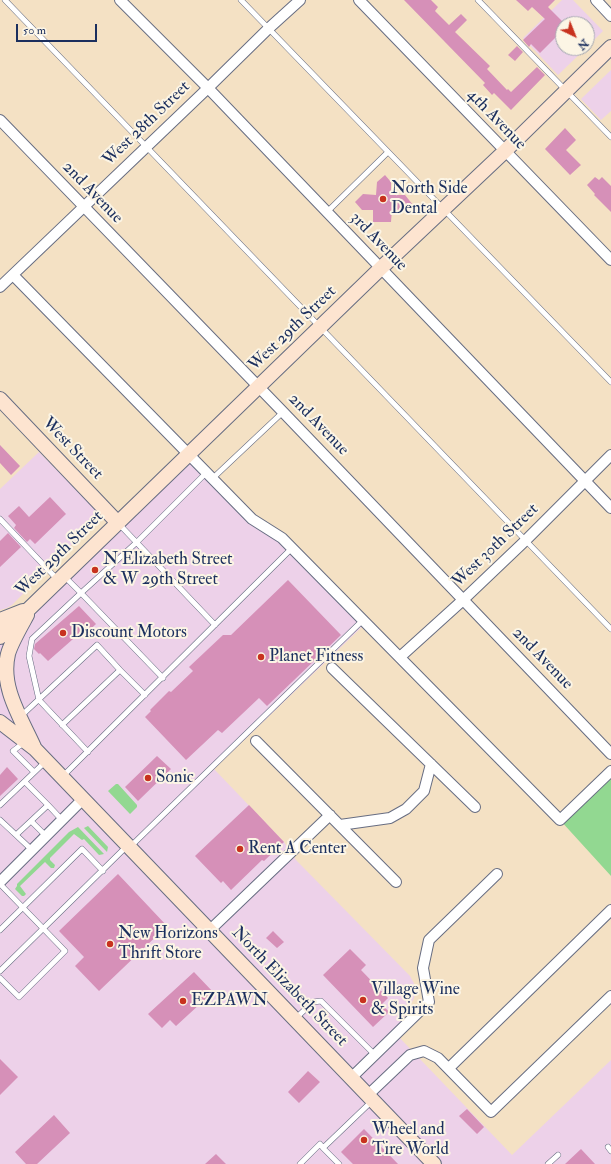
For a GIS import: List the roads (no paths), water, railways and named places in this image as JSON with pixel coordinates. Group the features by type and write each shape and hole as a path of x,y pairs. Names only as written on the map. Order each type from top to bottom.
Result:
{"street":[{"name":"3rd Avenue","path":"120,0 208,88 611,508"},
{"name":"West 28th Street","path":"0,288 268,29 300,0"},
{"name":"4th Avenue","path":"359,0 504,152 611,260"},
{"path":"596,0 611,16"},
{"name":"West 29th Street","path":"0,637 381,268 504,152 611,47"},
{"name":"2nd Avenue","path":"0,120 259,387 611,754"},
{"path":"13,274 252,519 282,538 560,820 611,771"},
{"name":"West Street","path":"0,399 118,523"},
{"name":"West 30th Street","path":"400,657 526,540 611,455"},
{"path":"0,620 30,608"},
{"path":"30,608 8,654 6,676 11,696 35,749"},
{"path":"332,668 475,807"},
{"name":"North Elizabeth Street","path":"0,696 35,749"},
{"name":"North Elizabeth Street","path":"0,722 35,749 46,760 434,1164"},
{"path":"0,736 35,749"},
{"path":"256,740 396,882"},
{"path":"340,825 390,818 406,809 424,791 431,764"},
{"path":"0,883 83,799"},
{"path":"210,930 330,815"},
{"path":"351,1078 429,1002 423,968 429,940 497,874"},
{"path":"449,1068 611,910"},
{"path":"370,1097 410,1055 424,1051 438,1058 449,1068 491,1112 611,996"}],"lane":[{"path":"5,0 611,628"},
{"path":"241,0 611,382"},
{"path":"478,0 611,137"},
{"path":"327,212 388,152"},
{"path":"88,752 39,700 29,656 32,639 210,475 282,412"},
{"path":"0,519 61,578 81,593 163,678"},
{"path":"118,523 215,625"},
{"path":"62,777 292,548"},
{"path":"0,971 363,620"},
{"path":"21,717 97,645 145,695"},
{"path":"62,725 120,670"},
{"path":"22,744 13,751 34,772"},
{"path":"0,805 46,760"},
{"path":"24,782 62,820"},
{"path":"16,835 48,805"},
{"path":"0,820 32,850"},
{"path":"32,821 46,836"},
{"path":"0,930 82,849 103,870"},
{"path":"0,883 65,951 19,997 0,978"},
{"path":"294,1019 313,1002 321,1001 375,1055"},
{"path":"323,1148 370,1097"},
{"path":"300,1164 320,1144 339,1164"},
{"path":"548,1164 558,1155"}],"place":[{"name":"North Side Dental","path":"383,199"},
{"name":"N Elizabeth Street & W 29th Street","path":"95,570"},
{"name":"Discount Motors","path":"63,633"},
{"name":"Planet Fitness","path":"261,657"},
{"name":"Sonic","path":"148,778"},
{"name":"Rent A Center","path":"240,849"},
{"name":"New Horizons Thrift Store","path":"110,944"},
{"name":"Village Wine & Spirits","path":"363,1000"},
{"name":"EZPAWN","path":"183,1001"},
{"name":"Wheel and Tire World","path":"364,1140"}]}
